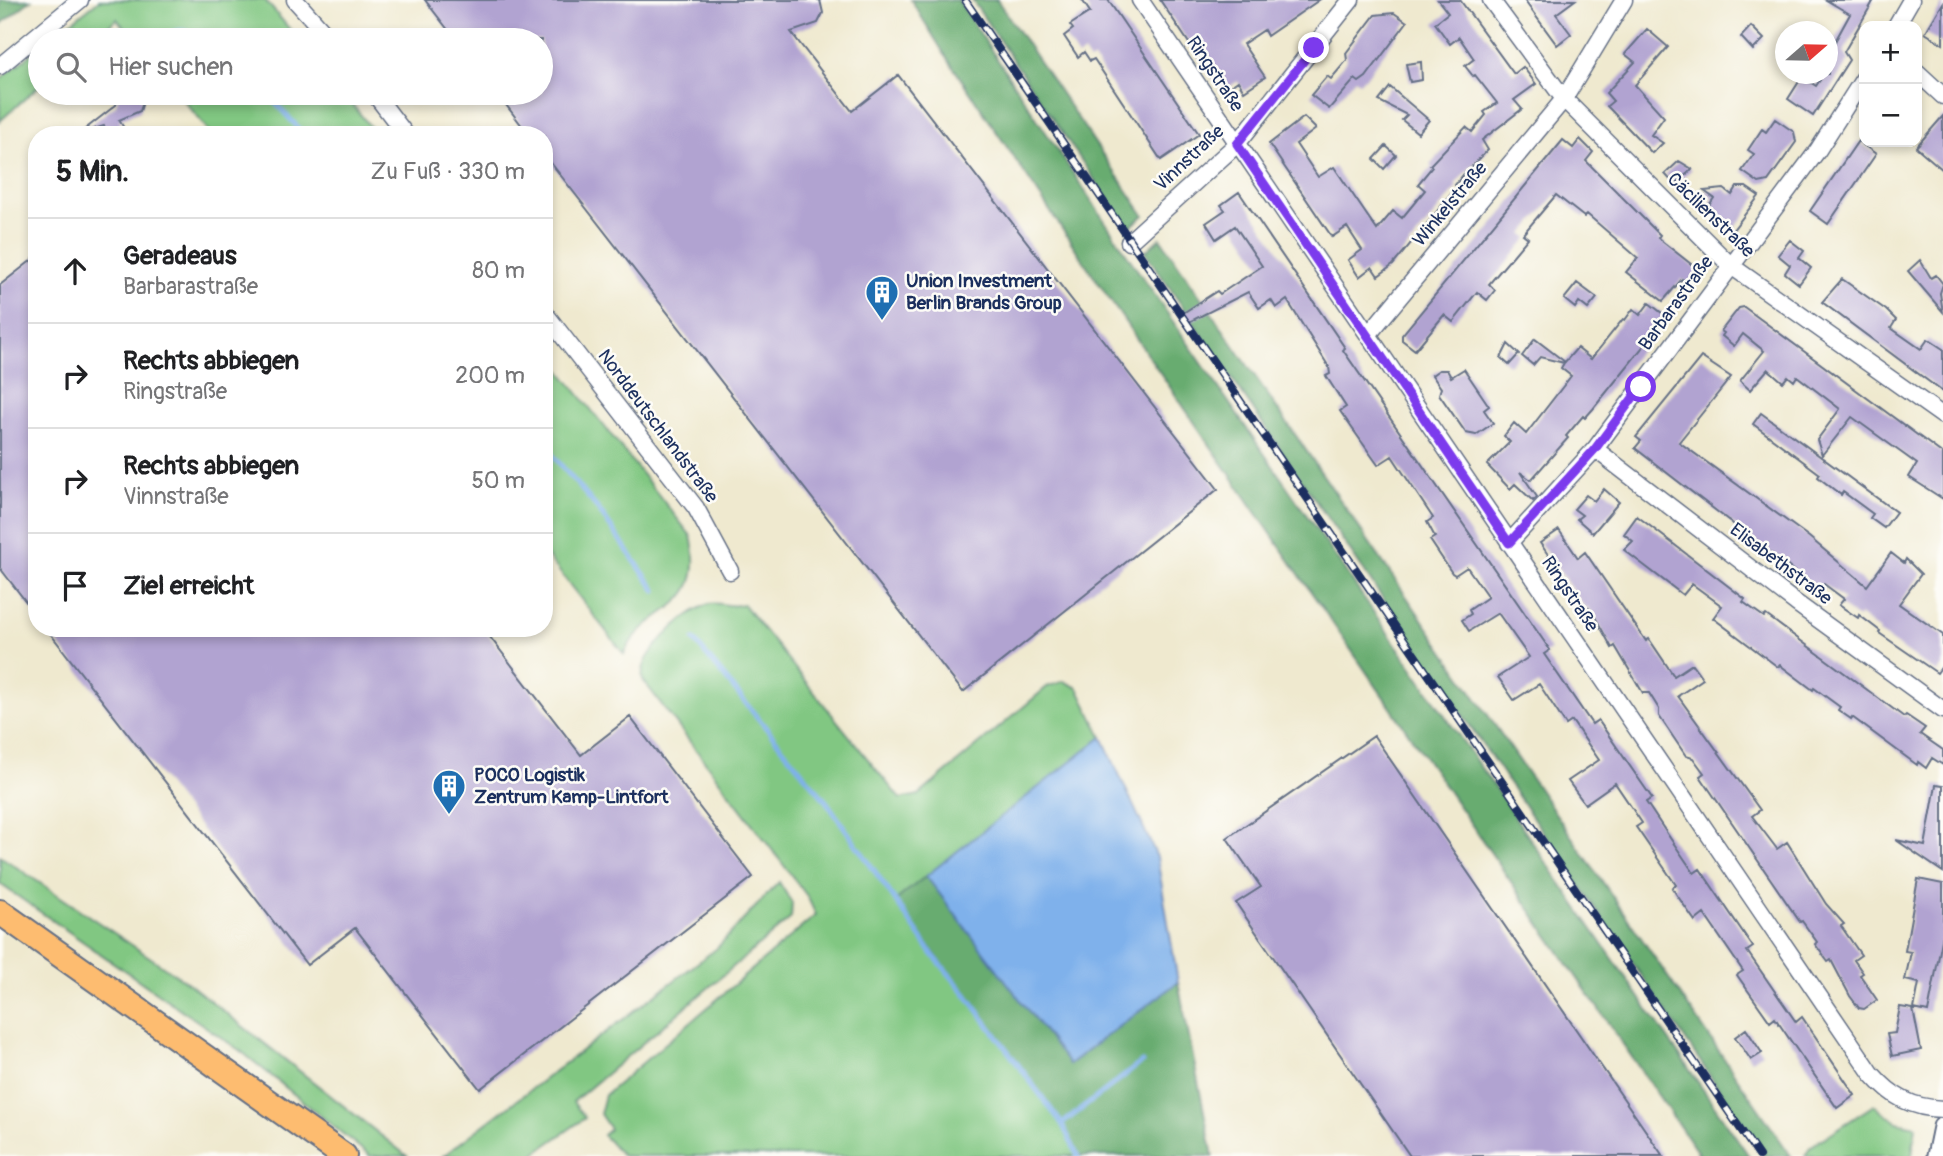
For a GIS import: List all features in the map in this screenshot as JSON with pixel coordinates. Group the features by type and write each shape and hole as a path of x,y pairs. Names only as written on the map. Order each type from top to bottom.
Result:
{"highway":[{"path":"0,912 344,1156"}],"street":[{"path":"46,28 80,0"},
{"path":"295,0 320,28"},
{"name":"Ringstraße","path":"1140,0 1871,1073 1888,1092 1904,1102 1943,1110"},
{"name":"Vinnstraße","path":"1129,242 1237,144 1351,0"},
{"name":"Cäcilienstraße","path":"1491,0 1564,99 1730,265 1943,416"},
{"name":"Winkelstraße","path":"1368,335 1564,99 1624,0"},
{"path":"1899,21 1911,0"},
{"path":"0,66 28,43"},
{"path":"1922,77 1943,96"},
{"name":"Barbarastraße","path":"1509,543 1595,449 1818,150 1860,84"},
{"path":"383,105 399,126"},
{"name":"Norddeutschlandstraße","path":"553,324 696,508 730,571"},
{"name":"Elisabethstraße","path":"1595,449 1796,603 1943,710"},
{"path":"1937,1156 1943,1128"}],"green space":[{"path":"0,0 31,0 0,25"},
{"path":"99,0 265,0 289,28 124,28 117,19 106,28 64,28"},
{"path":"911,0 958,0 1134,265 1749,1156 1700,1156 1112,303"},
{"path":"972,0 997,0 1144,215 1128,229"},
{"path":"28,57 28,96 0,121 0,79"},
{"path":"188,105 353,105 370,126 205,126"},
{"path":"1160,238 1791,1156 1765,1156 1145,252"},
{"path":"553,361 691,536 694,562 692,580 684,594 635,637 624,654 553,563"},
{"path":"743,604 900,799 919,795 1047,687 1064,681 1078,688 1102,737 896,901 1062,1124 1078,1156 623,1156 603,1135 610,1129 600,1114 605,1095 816,915 807,896 643,680 643,670 654,648 686,617 706,605"},
{"path":"0,856 188,983 407,1156 370,1156 242,1052 0,884"},
{"path":"926,876 1069,1064 1178,982 1213,1156 1078,1156 1062,1124 895,901"},
{"path":"779,882 792,903 791,918 573,1102 585,1118 531,1156 443,1156 717,948"},
{"path":"1874,1105 1897,1122 1916,1126 1912,1156 1805,1156 1810,1147"}],"water":[{"path":"1102,737 1157,857 1178,982 1069,1064 926,876"}],"building":[{"name":"Union Investment Berlin Brands Group","path":"425,0 820,0 823,13 818,23 791,32 852,111 898,75 1218,489 963,692 553,166 553,126 522,126 506,105 553,105 553,28 447,28"},
{"path":"1082,0 1108,0 1199,134 1161,160 1094,59 1090,61 1084,52 1078,57 1064,36 1073,29 1070,25 1090,12"},
{"path":"1160,0 1319,0 1267,36 1264,30 1243,44 1265,77 1244,91 1238,81 1222,92"},
{"path":"1438,0 1460,0 1514,74 1523,67 1536,84 1514,100 1522,109 1482,140 1488,150 1463,175 1455,185 1457,187 1393,265 1378,276 1372,267 1359,277 1348,260 1362,250 1347,227 1332,237 1269,144 1304,117 1316,129 1296,144 1318,177 1334,167 1377,230 1393,211 1402,218 1425,190 1418,184 1432,167 1430,165 1466,127 1472,132 1486,115 1484,112 1497,103 1465,66 1474,59 1459,37 1450,44 1435,23 1448,13"},
{"path":"1524,0 1575,0 1556,14 1571,34 1557,45"},
{"path":"1826,0 1874,0 1862,21 1859,21 1859,26 1844,52 1849,60 1838,77 1838,36 1850,14"},
{"path":"1943,3 1943,44 1925,33"},
{"path":"1394,13 1407,22 1366,77 1359,82 1355,79 1329,109 1311,95 1327,76 1331,79 1347,60 1346,53 1375,15"},
{"path":"1751,26 1764,39 1753,50 1741,37"},
{"path":"1647,29 1668,47 1635,85 1664,117 1651,135 1663,143 1652,153 1607,106 1613,101 1606,93 1635,62 1625,54"},
{"path":"1421,62 1422,80 1410,82 1406,64"},
{"path":"1798,84 1834,84 1813,116 1788,99"},
{"path":"1390,87 1429,120 1418,133 1402,120 1407,115 1379,101"},
{"path":"116,105 142,105 140,111 119,120 123,126 89,126"},
{"path":"1943,116 1943,170 1916,147 1922,147 1922,140"},
{"path":"1775,119 1794,132 1796,142 1768,181 1759,183 1742,171 1754,154 1748,150 1762,129 1766,132"},
{"path":"1580,139 1593,152 1586,161 1660,235 1658,238 1701,272 1689,286 1682,279 1663,301 1626,272 1638,258 1587,214 1584,217 1556,195 1523,234 1528,238 1489,284 1495,290 1487,300 1477,292 1453,322 1444,315 1415,350 1402,340 1402,335 1563,140 1573,148"},
{"path":"1858,141 1859,147 1866,147 1876,154 1828,224 1810,211"},
{"path":"1386,146 1396,155 1384,169 1374,159"},
{"path":"1679,161 1692,169 1675,185 1665,174"},
{"path":"1737,187 1746,187 1759,196 1732,231 1705,211 1714,198 1704,191 1724,189 1732,195"},
{"path":"1239,192 1345,348 1343,350 1550,650 1544,654 1592,724 1598,720 1652,798 1646,802 1694,873 1700,869 1753,947 1747,951 1796,1022 1802,1017 1855,1095 1837,1108 1775,1018 1770,1022 1737,975 1743,971 1704,914 1695,921 1672,888 1676,885 1636,827 1642,823 1615,783 1585,804 1568,781 1599,760 1572,721 1566,725 1539,684 1514,700 1498,677 1529,657 1498,613 1469,631 1462,620 1471,614 1469,610 1488,597 1467,567 1455,575 1452,573 1430,540 1435,537 1427,522 1433,518 1392,456 1378,465 1340,411 1346,407 1326,376 1330,374 1329,367 1287,300 1276,308 1271,300 1259,308 1248,292 1189,322 1183,313 1217,291 1220,294 1262,266 1235,226 1216,239 1206,223 1225,210 1221,205"},
{"path":"1790,240 1804,251 1799,258 1811,268 1799,284 1785,273 1790,265 1778,255"},
{"path":"1920,260 1931,278 1936,275 1943,284 1940,293 1943,312 1908,271"},
{"path":"28,263 28,604 0,568 0,285"},
{"path":"1842,279 1886,310 1896,320 1891,328 1921,349 1928,339 1943,349 1943,392 1822,302"},
{"path":"1577,283 1597,298 1588,309 1579,302 1575,308 1564,299"},
{"path":"1649,303 1667,317 1593,409 1585,418 1583,416 1566,436 1568,438 1531,480 1520,472 1537,497 1533,501 1515,484 1510,489 1487,465 1510,442 1504,436 1514,423 1526,434 1571,376 1561,368 1564,363 1540,357 1533,365 1522,356 1535,339 1565,362 1577,348 1591,359 1633,309 1640,315"},
{"path":"1744,307 1943,454 1943,499 1909,477 1917,464 1852,417 1822,455 1817,440 1840,409 1797,376 1794,381 1788,376 1783,382 1768,369 1750,390 1740,381 1764,351 1743,334 1734,346 1722,336 1724,333 1721,331 1739,308"},
{"path":"1508,344 1519,354 1509,365 1501,358"},
{"path":"1701,357 1731,377 1679,442 1809,537 1867,586 1891,553 1904,563 1906,559 1921,574 1899,604 1943,635 1943,665 1937,673 1879,633 1880,631 1859,615 1858,618 1839,605 1844,599 1824,584 1819,590 1635,448 1641,441 1636,437"},
{"path":"1464,369 1489,406 1484,410 1493,423 1476,435 1466,433 1439,394 1441,388 1432,375 1439,370 1447,370 1451,377"},
{"path":"1761,413 1896,512 1884,528 1870,518 1873,514 1843,492 1841,495 1818,477 1820,474 1753,424"},
{"path":"1604,489 1619,502 1593,533 1577,519 1582,515 1574,509 1586,495 1594,501"},
{"path":"1637,516 1745,599 1743,602 1764,617 1766,615 1904,717 1906,715 1925,728 1920,734 1943,750 1943,765 1932,758 1926,768 1918,762 1917,765 1852,717 1851,719 1838,710 1840,707 1814,688 1813,690 1780,665 1778,667 1713,618 1722,606 1692,584 1683,595 1624,550 1633,541 1624,534"},
{"path":"1559,530 1578,558 1585,552 1646,641 1649,639 1674,676 1692,664 1703,679 1678,696 1760,810 1752,816 1777,849 1787,842 1826,904 1844,924 1841,926 1861,955 1854,960 1863,973 1860,975 1877,1000 1864,1009 1859,1008 1850,996 1831,960 1828,962 1815,944 1817,942 1802,921 1800,922 1700,776 1704,773 1693,758 1686,756 1659,716 1659,709 1649,693 1643,693 1615,646 1612,648 1595,617 1588,607 1585,608 1540,543"},
{"name":"POCO Logistik Zentrum Kamp-Lintfort","path":"53,637 490,637 581,755 630,717 753,877 480,1089 355,928 307,965"},
{"path":"1374,736 1663,1156 1410,1156 1236,903 1261,887 1227,838"},
{"path":"1936,785 1943,786 1943,872 1896,840 1925,846"},
{"path":"1918,879 1943,884 1943,935 1928,1012 1914,1009 1919,983 1905,980 1911,952 1905,951"},
{"path":"1900,1007 1913,1009 1921,1050 1892,1056 1887,1034 1895,1033"},
{"path":"1746,1029 1762,1053 1751,1060 1735,1037"}],"waterway":[{"path":"277,105 297,126"},
{"path":"553,456 598,509 656,591"},
{"path":"694,640 826,801 933,955 965,993 1062,1124 1078,1156"},
{"path":"1062,1124 1142,1062"}],"railway":[{"path":"965,0 1759,1156"}],"place":[{"name":"Union Investment Berlin Brands Group","path":"882,322"},
{"name":"POCO Logistik Zentrum Kamp-Lintfort","path":"449,816"}],"route":[{"path":"1314,48 1237,144 1509,543 1595,449 1641,387"}]}
